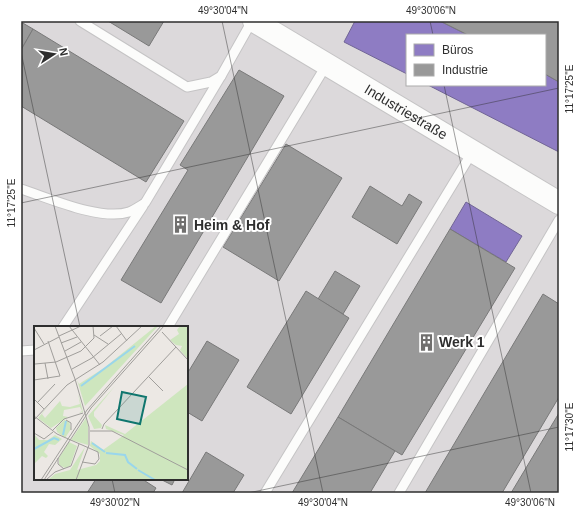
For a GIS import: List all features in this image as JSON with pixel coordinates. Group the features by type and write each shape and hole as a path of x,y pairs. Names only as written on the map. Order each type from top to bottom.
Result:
{"street":[{"name":"Industriestraße","path":"253,21 474,151 559,203"}],"lane":[{"path":"80,21 187,87 211,82 220,76"},
{"path":"64,326 145,203 253,21"},
{"path":"169,326 326,64"},
{"path":"265,493 474,151"},
{"path":"21,189 94,213 113,214 129,212 145,203"},
{"path":"399,493 559,220"},
{"path":"21,351 34,350"}],"shaded area":[{"path":"21,21 559,21 559,493 22,493"}],"building: Büros":[{"path":"355,21 440,21 466,34 406,34 406,73 344,42"},
{"path":"546,75 559,82 559,152 430,86 546,86"},
{"path":"466,202 522,236 506,262 450,229"}],"building: Industrie":[{"path":"108,21 164,21 149,46"},
{"path":"440,21 559,21 559,82 546,75 546,34 466,34"},
{"path":"21,22 33,29 21,50"},
{"path":"33,29 184,121 146,182 21,106 21,50"},
{"name":"Heim & Hof","path":"239,70 284,96 161,303 121,280 188,170 180,165"},
{"path":"286,144 342,178 279,281 223,247"},
{"path":"370,186 402,206 409,194 422,202 397,244 352,217"},
{"name":"Werk 1","path":"450,229 515,268 402,455 338,417"},
{"path":"335,271 360,286 343,314 318,299"},
{"path":"306,291 349,318 291,414 247,387"},
{"path":"543,294 559,304 559,397 502,493 425,493"},
{"path":"207,341 239,360 202,421 188,413 188,372"},
{"path":"559,413 559,493 511,493"},
{"path":"338,417 395,451 370,493 292,493"},
{"path":"206,452 244,475 233,493 182,493"},
{"path":"95,480 144,480 156,488 153,493 87,493"},
{"path":"162,480 174,480 172,485"}],"place":[{"name":"Heim & Hof","path":"181,225"},
{"name":"Werk 1","path":"426,342"}]}
